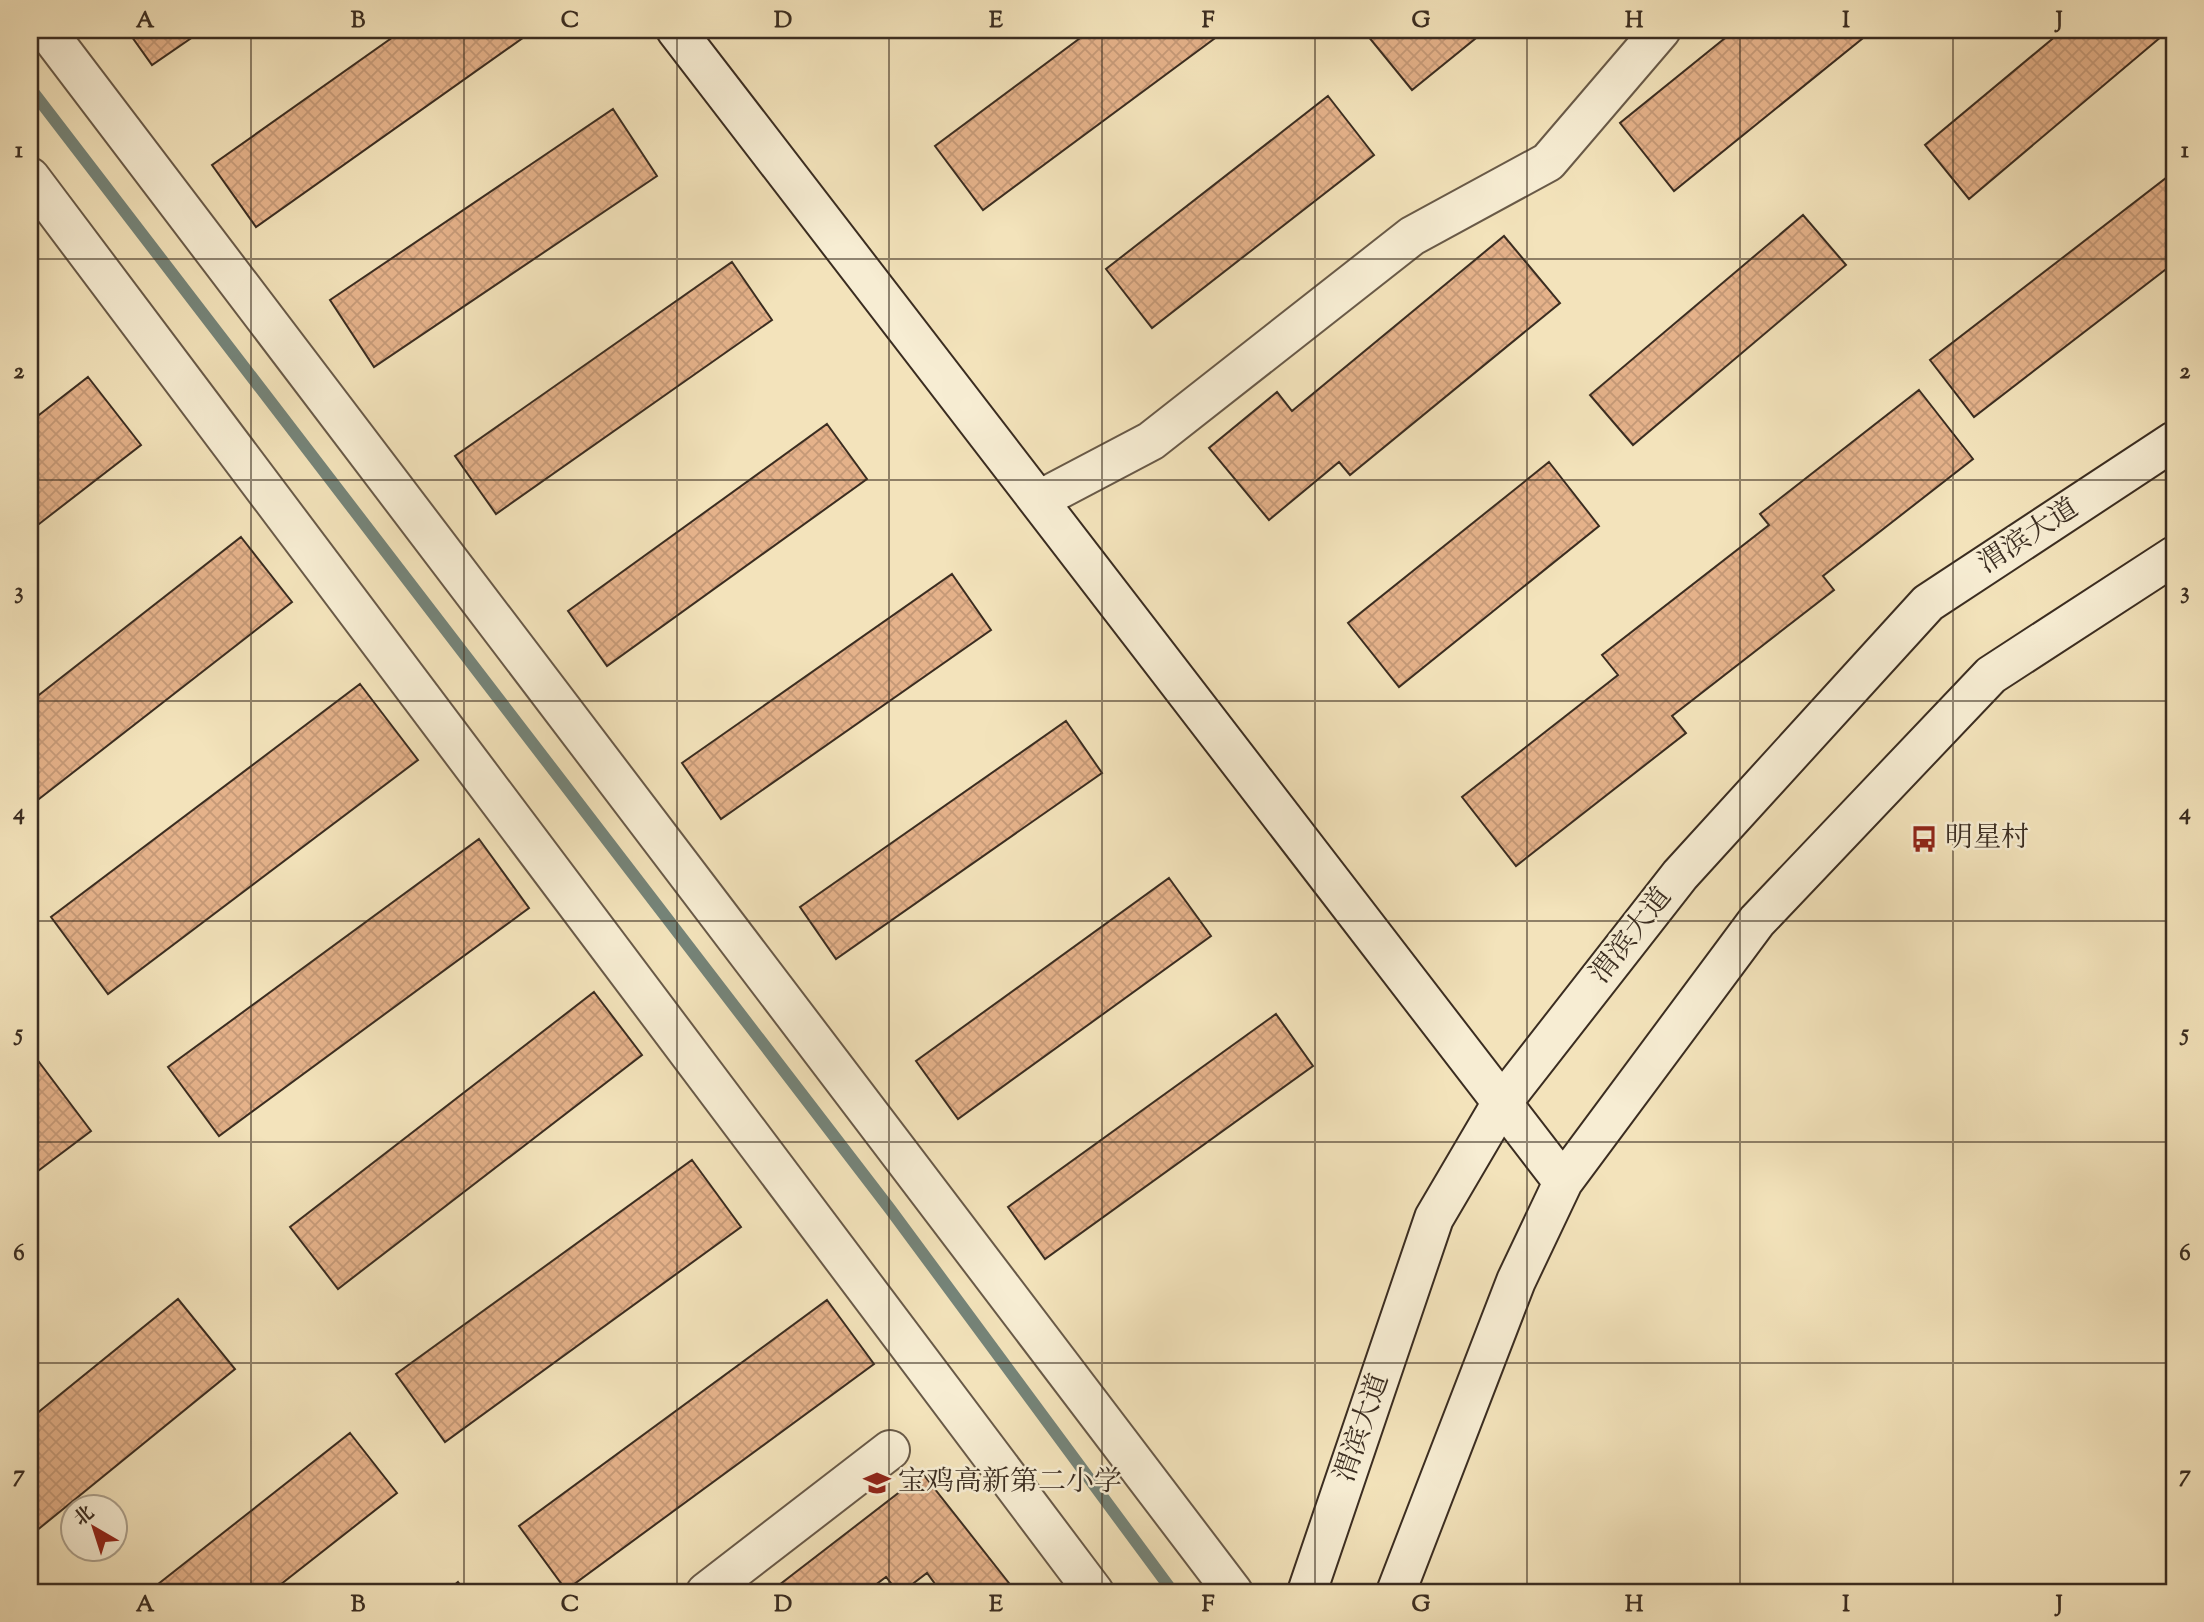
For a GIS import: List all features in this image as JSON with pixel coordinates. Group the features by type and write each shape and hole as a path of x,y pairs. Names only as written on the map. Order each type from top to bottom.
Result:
{"street":[{"path":"46,30 1233,1592"},
{"path":"677,30 1563,1182"},
{"path":"1039,500 1151,441 1412,236 1548,162 1661,30"},
{"path":"30,177 1094,1592"},
{"name":"渭滨大道","path":"1307,1592 1434,1217 1501,1104 1680,875 1928,603 2174,441"},
{"path":"1396,1592 1516,1282 1563,1182 1757,921 1990,676 2174,556"},
{"path":"706,1592 890,1450"}],"building":[{"path":"127,30 203,30 152,65"},
{"path":"403,30 534,30 256,227 212,165"},
{"path":"1091,30 1226,30 983,210 935,146"},
{"path":"1363,30 1486,30 1412,90"},
{"path":"1735,30 1873,30 1674,191 1620,123"},
{"path":"2063,30 2168,31 1969,199 1925,145"},
{"path":"1328,96 1374,155 1152,328 1106,269"},
{"path":"613,109 657,176 374,367 330,300"},
{"path":"2166,178 2174,188 2174,263 1974,417 1930,360"},
{"path":"1803,215 1846,265 1633,445 1590,395"},
{"path":"1504,236 1560,303 1350,475 1339,462 1269,520 1209,448 1277,392 1292,411"},
{"path":"732,262 772,320 496,514 455,456"},
{"path":"88,377 141,445 30,531 30,422"},
{"path":"1919,390 1973,459 1823,576 1834,590 1672,716 1686,733 1516,866 1462,797 1618,675 1602,655 1769,525 1760,514"},
{"path":"827,424 867,479 607,666 568,611"},
{"path":"1549,462 1599,526 1399,687 1348,623"},
{"path":"241,537 292,602 30,806 30,702"},
{"path":"952,574 991,630 721,819 682,763"},
{"path":"360,684 418,760 108,994 51,917"},
{"path":"1066,721 1102,773 836,959 800,907"},
{"path":"479,839 529,908 219,1136 168,1067"},
{"path":"1169,878 1211,936 958,1119 916,1061"},
{"path":"594,992 642,1055 338,1289 290,1227"},
{"path":"1276,1014 1313,1066 1045,1259 1008,1207"},
{"path":"33,1054 91,1131 30,1177 30,1057"},
{"path":"692,1160 741,1227 445,1442 396,1374"},
{"path":"178,1299 235,1369 84,1492 60,1492 60,1512 30,1536 30,1419"},
{"path":"827,1300 874,1364 566,1590 519,1526"},
{"path":"350,1433 397,1493 271,1592 148,1592"},
{"path":"923,1474 1016,1592 941,1592 927,1573 902,1592 898,1592 886,1577 866,1592 770,1592"},
{"path":"458,1582 466,1592 446,1592"}],"waterway":[{"path":"30,88 890,1209 1173,1592"}],"place":[{"name":"明星村","path":"1924,839"},
{"name":"宝鸡高新第二小学","path":"877,1483"}]}
